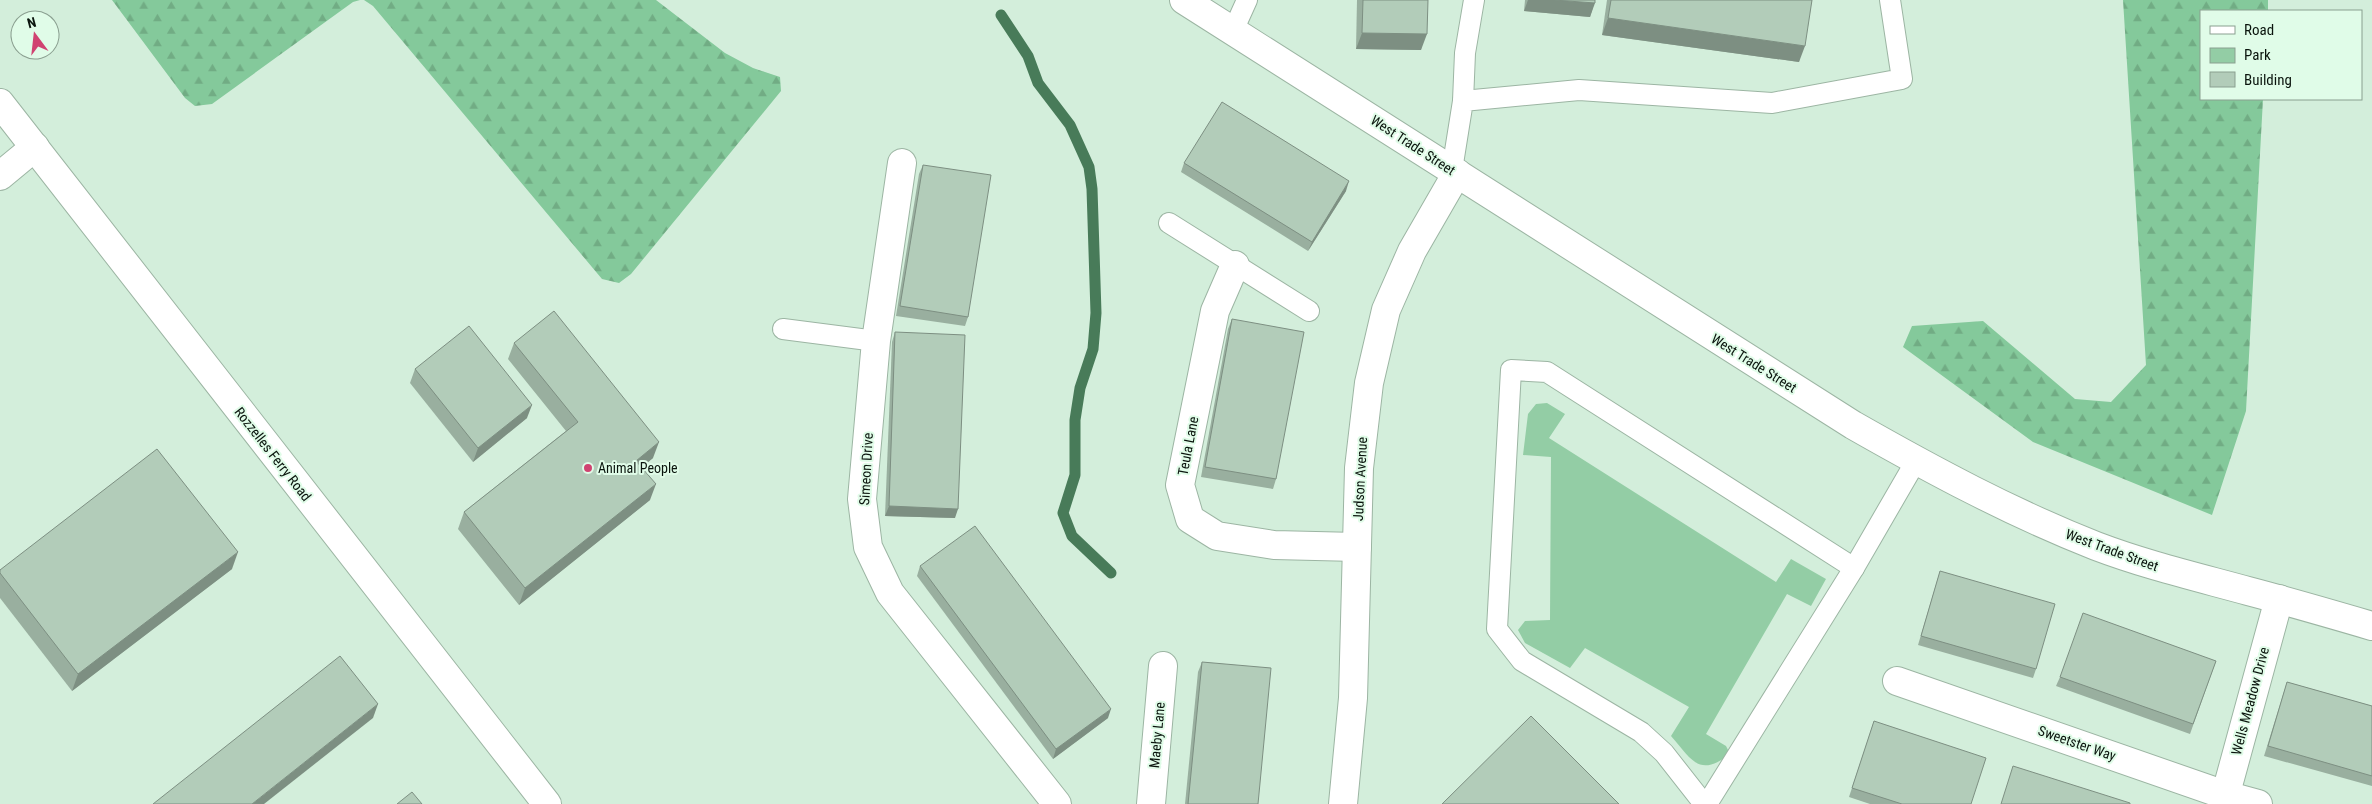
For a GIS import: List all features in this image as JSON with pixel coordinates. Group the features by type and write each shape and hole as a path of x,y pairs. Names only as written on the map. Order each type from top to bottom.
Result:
{"street":[{"name":"West Trade Street","path":"1184,0 1853,425 1950,480 2050,527 2098,546 2196,578 2279,599 2372,626"},
{"name":"Rozzelles Ferry Road","path":"0,103 547,804"},
{"path":"0,176 35,147"},
{"name":"Simeon Drive","path":"902,163 876,341 862,498 868,546 890,593 1057,804"},
{"name":"Judson Avenue","path":"1343,804 1353,698 1359,468 1368,383 1386,310 1412,251 1454,172"},
{"name":"Teula Lane","path":"1235,265 1215,312 1180,485 1190,519 1217,536 1274,545 1357,547"},
{"name":"Wells Meadow Drive","path":"2224,799 2279,599"},
{"name":"Maeby Lane","path":"1151,804 1163,666"},
{"name":"Sweetster Way","path":"1897,680 2224,799 2258,804"}],"lane":[{"path":"1233,31 1247,0"},
{"path":"1454,172 1463,101 1465,53 1474,0"},
{"path":"1463,101 1579,90 1772,103 1902,80 1890,0"},
{"path":"1169,223 1309,311"},
{"path":"783,329 876,341"},
{"path":"1854,568 1548,372 1511,370 1497,629 1522,661 1641,732 1664,753 1705,804 1854,568 1916,461"}],"green space":[{"path":"112,0 360,0 353,2 212,104 195,106 185,98"},
{"path":"364,0 656,0 725,53 753,68 780,77 781,91 631,274 619,283 602,279 373,6"},
{"path":"2123,0 2268,0 2268,10 2200,10 2200,100 2263,100 2246,411 2212,515 2033,442 1903,347 1912,326 1983,321 2075,399 2111,402 2146,365"},
{"path":"1547,403 1565,414 1549,438 1776,582 1791,559 1826,579 1811,606 1787,594 1706,734 1726,746 1730,754 1711,765 1703,765 1691,759 1671,736 1689,707 1585,648 1570,668 1525,643 1518,630 1525,621 1550,620 1551,457 1523,455 1528,414 1536,404"}],"building":[{"path":"1363,0 1428,0 1427,34 1362,33"},
{"path":"1554,0 1595,0 1595,3"},
{"path":"1611,0 1812,0 1805,46 1608,18"},
{"path":"1222,102 1349,181 1312,242 1184,163"},
{"path":"923,165 991,175 968,317 900,306"},
{"name":"Animal People","path":"554,311 659,442 636,461 656,484 525,588 464,512 578,422 514,343"},
{"path":"1232,319 1304,332 1276,479 1205,467"},
{"path":"469,326 532,405 478,448 415,369"},
{"path":"895,332 965,335 958,509 889,506"},
{"path":"157,449 238,552 78,674 0,573 0,570"},
{"path":"975,526 1111,709 1056,749 920,566"},
{"path":"1940,571 2055,604 2036,669 1921,636"},
{"path":"2083,613 2216,661 2193,724 2060,677"},
{"path":"340,656 378,704 252,804 153,804"},
{"path":"1202,662 1271,668 1258,804 1188,804"},
{"path":"2287,682 2372,706 2372,776 2268,746"},
{"path":"1531,716 1619,804 1442,804"},
{"path":"1874,721 1986,758 1971,804 1902,804 1852,788"},
{"path":"2013,766 2130,803 2130,804 2001,804"},
{"path":"412,792 422,804 397,804"}],"waterway":[{"path":"1001,15 1028,56 1038,83 1070,125 1089,167 1092,189 1096,313 1093,349 1080,388 1075,420 1075,475 1063,513 1072,536 1111,573"}],"place":[{"name":"Animal People","path":"588,468"}]}
